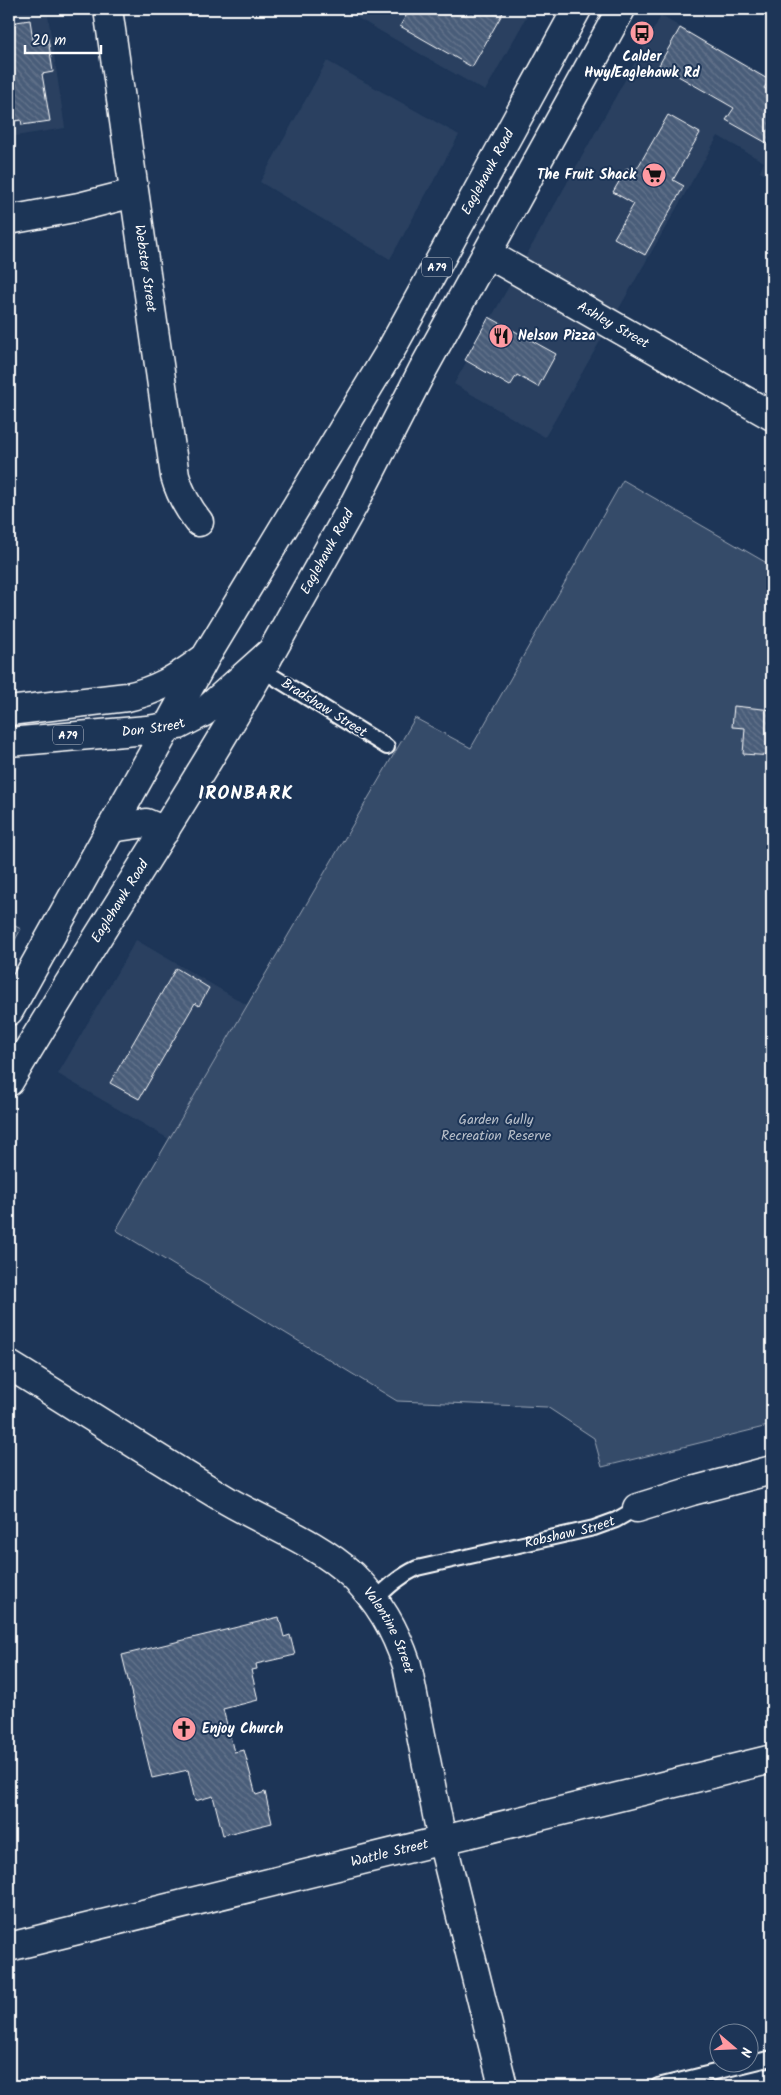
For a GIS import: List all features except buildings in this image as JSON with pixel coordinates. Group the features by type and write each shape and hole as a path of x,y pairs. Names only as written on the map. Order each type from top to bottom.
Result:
{"main road":[{"name":"Webster Street","path":"108,9 175,476 180,494 187,508 199,522"},
{"name":"Eaglehawk Road","path":"9,1011 205,658 392,348 577,9"},
{"name":"Eaglehawk Road","path":"9,1082 74,974 166,831 267,660 354,504 401,411 621,9"},
{"path":"9,220 79,207 134,193"},
{"name":"Ashley Street","path":"454,235 772,416"},
{"name":"A79","path":"9,712 145,692 181,676 205,658"},
{"name":"Don Street","path":"9,742 167,728 186,722 204,712 267,660"},
{"path":"111,828 146,823 166,831"},
{"name":"Valentine Street","path":"9,1365 221,1496 313,1548 350,1574 375,1600 393,1628 407,1665 442,1840 503,2086"},
{"name":"Robshaw Street","path":"637,1508 692,1491 771,1476"},
{"name":"Wattle Street","path":"9,1947 772,1760"}],"lane":[{"name":"Bradshaw Street","path":"267,660 387,747"},
{"name":"Robshaw Street","path":"375,1600 404,1574 417,1568 594,1528 616,1520 637,1508"},
{"path":"658,2086 772,2058"}],"shaded area":[{"path":"9,9 47,9 65,128 9,137"},
{"path":"342,9 531,9 485,91"},
{"path":"661,16 772,80 772,179 760,172 764,162 718,136 545,437 454,384"},
{"path":"327,61 459,135 390,259 260,182"},
{"path":"136,940 247,1005 169,1139 58,1074"}],"green space":[{"name":"Garden Gully Recreation Reserve","path":"623,480 772,566 772,1425 602,1467 594,1438 547,1407 397,1401 116,1230 415,718 471,748"},
{"path":"9,923 21,929 9,951"}],"place":[{"name":"Calder Hwy/Eaglehawk Rd","path":"642,33"},
{"name":"The Fruit Shack","path":"654,175"},
{"name":"Nelson Pizza","path":"501,336"},
{"name":"Enjoy Church","path":"184,1729"}],"district":[{"name":"IRONBARK","path":"246,794"}]}
